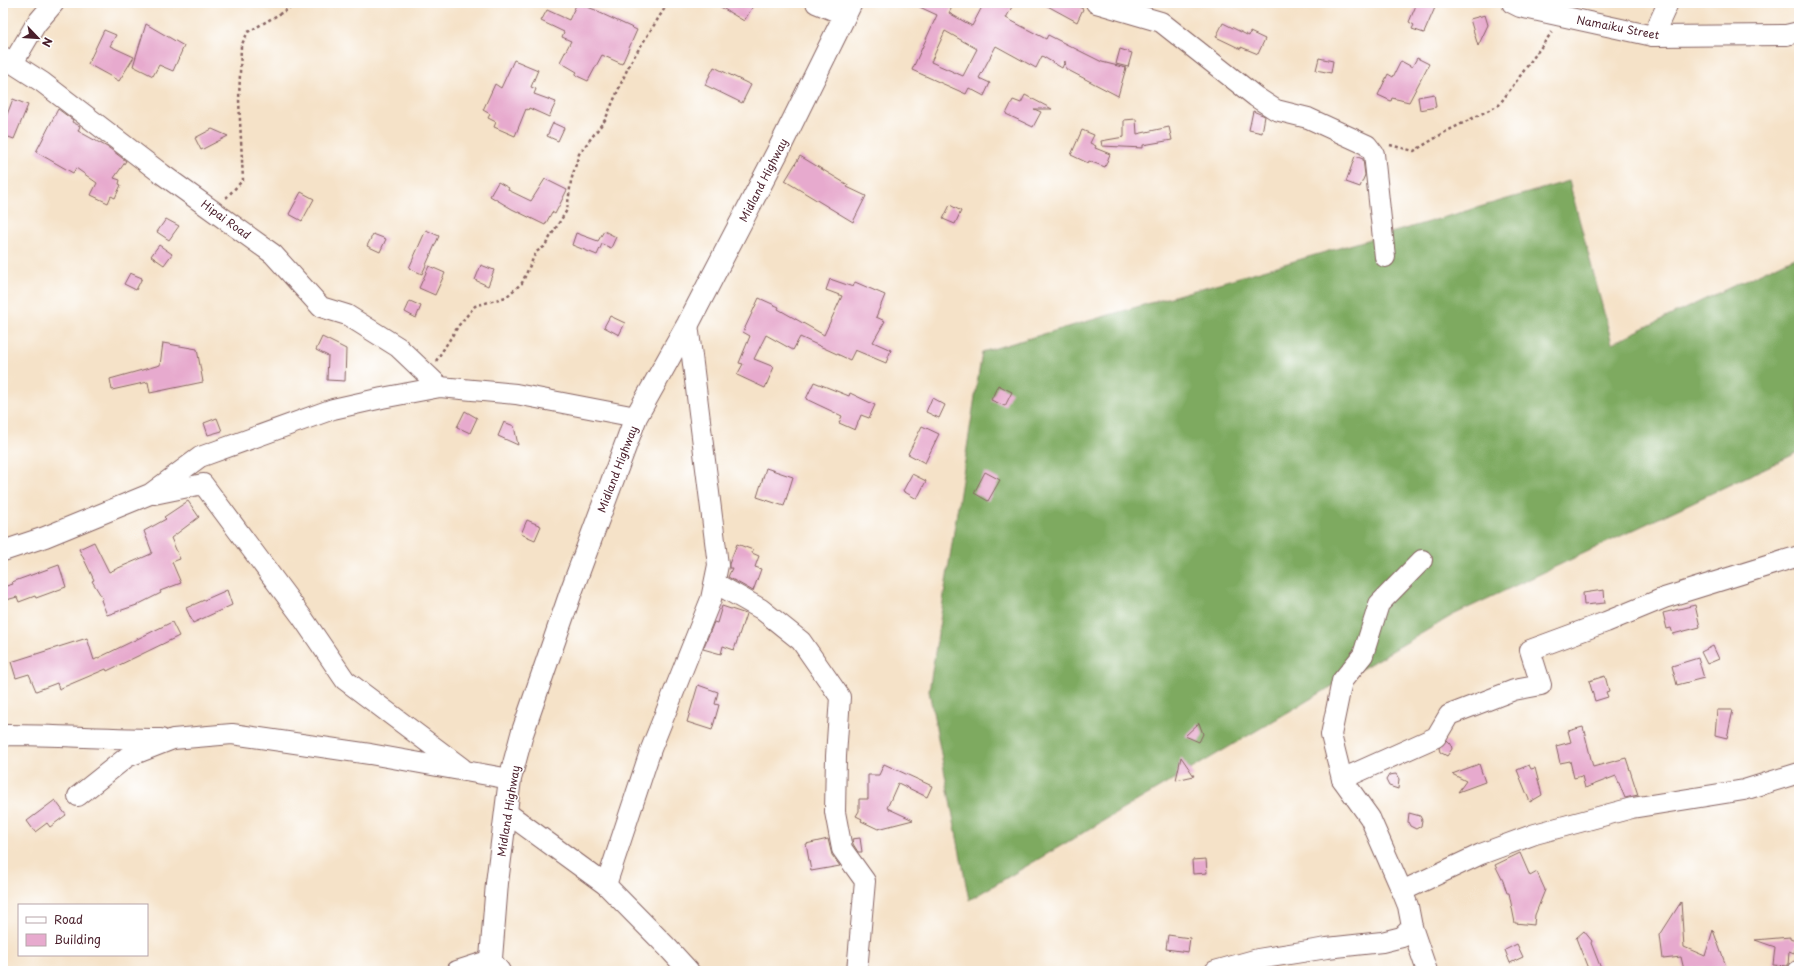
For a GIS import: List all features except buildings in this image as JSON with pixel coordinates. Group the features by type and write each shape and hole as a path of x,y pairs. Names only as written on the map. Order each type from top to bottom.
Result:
{"main road":[{"name":"Midland Highway","path":"494,967 497,883 510,779 522,734 566,606 636,417 688,324 777,153 848,9"}],"street":[{"path":"8,60 54,3"},
{"path":"816,3 848,9"},
{"path":"1096,3 1161,22 1256,97 1276,110 1308,118 1368,145 1374,154 1385,257"},
{"name":"Namaiku Street","path":"1512,3 1520,7 1653,36 1786,35 1799,32"},
{"path":"1653,36 1668,3"},
{"name":"Hipai Road","path":"8,60 42,82 162,174 273,254 321,307 347,315 398,347 440,387"},
{"path":"606,885 651,749 710,599 718,565 688,324"},
{"path":"150,494 200,457 333,409 440,387 516,394 636,417"},
{"path":"3,551 46,537 150,494 203,484 302,617 345,680 465,771"},
{"path":"1342,779 1436,737 1449,715 1514,690 1541,685 1530,650 1606,622 1664,598 1799,556"},
{"path":"1422,560 1379,604 1363,655 1342,681 1331,735 1342,779 1370,818 1402,891 1408,906 1412,927 1427,971"},
{"path":"714,583 761,609 801,641 840,697 836,756 835,812 842,849 865,881 857,971"},
{"path":"3,737 54,735 113,739 173,739 232,734 370,754 510,779"},
{"path":"78,796 127,757 173,739"},
{"path":"1402,891 1481,854 1535,834 1632,808 1744,790 1799,773"},
{"path":"506,812 606,885 689,971"},
{"path":"1215,971 1258,959 1327,948 1382,942 1402,937 1412,927"},
{"path":"457,971 494,967"}],"path":[{"path":"214,210 243,180 239,100 241,46 248,32 290,8 294,3"},
{"path":"440,387 435,362 458,325 475,306 506,297 522,283 536,252 544,247 567,210 571,181 579,154 605,120 630,63 668,3"},
{"path":"1368,145 1380,143 1414,150 1447,130 1498,105 1537,55 1562,16"}],"green space":[{"path":"1569,181 1612,343 1799,255 1799,452 1453,615 969,900 929,691 982,352"}]}
